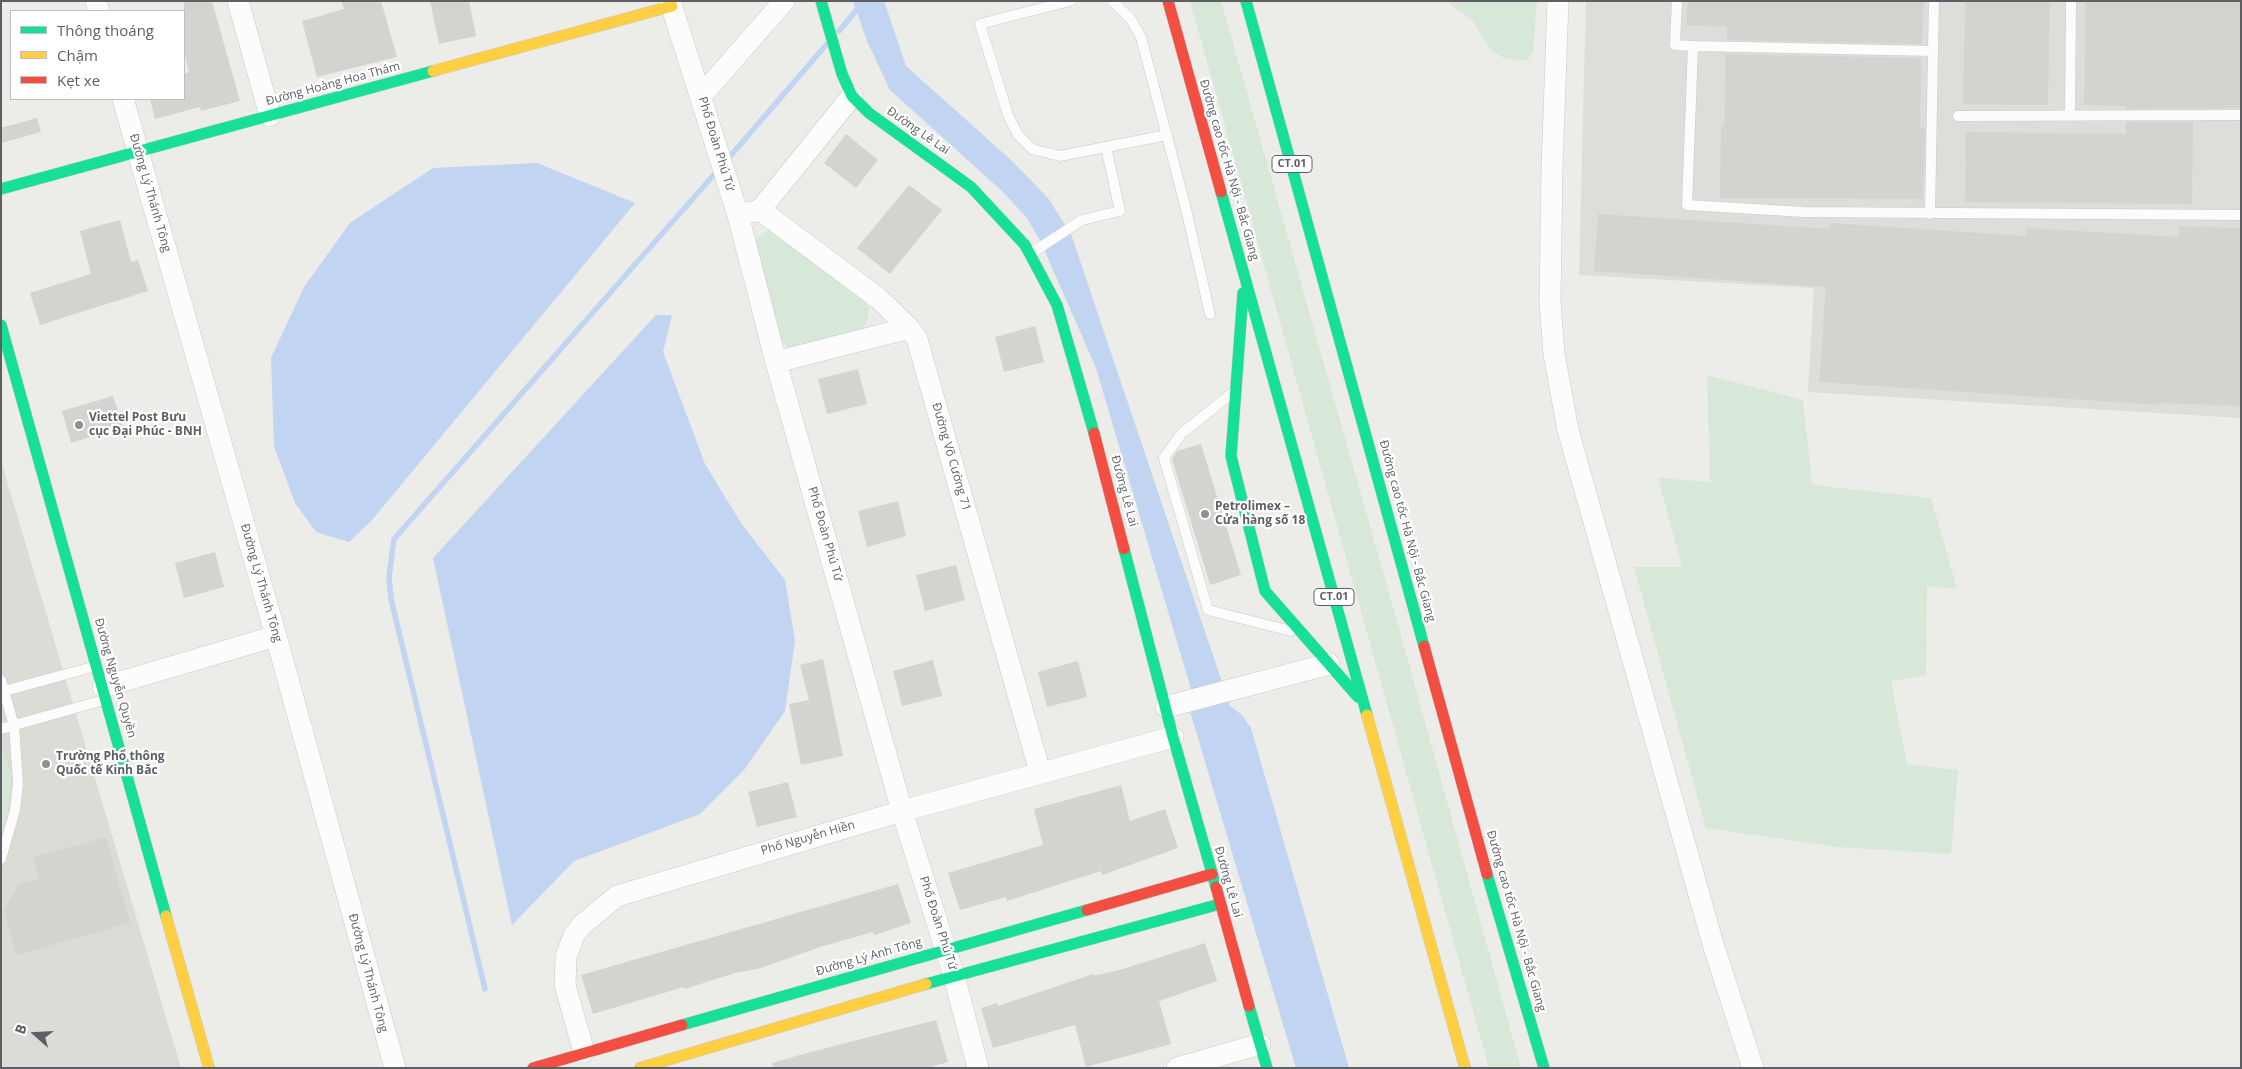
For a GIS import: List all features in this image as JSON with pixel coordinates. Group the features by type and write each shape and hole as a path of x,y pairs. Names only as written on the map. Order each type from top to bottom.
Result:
{"main road":[{"name":"Đường Lê Lai","path":"821,1 842,74 852,96 869,113 971,187 1004,220 1032,253 1060,313 1088,411 1173,736 1267,1068"},
{"name":"Đường cao tốc Hà Nội - Bắc Giang","path":"1168,1 1465,1068"},
{"name":"Đường cao tốc Hà Nội - Bắc Giang","path":"1246,1 1495,904 1544,1068"},
{"name":"Đường Hoàng Hoa Thám","path":"1,189 671,4"},
{"path":"1173,63 1202,126"},
{"path":"1332,268 1337,327"},
{"path":"1245,276 1234,392 1231,456 1265,591 1363,703"},
{"name":"Đường Nguyễn Quyền","path":"1,326 209,1068"},
{"name":"Đường Lý Anh Tông","path":"640,1068 753,1019 946,949 1212,874"},
{"name":"Đường Lý Anh Tông","path":"533,1068 584,1052 753,1019 954,976 1220,904"}],"street":[{"path":"238,1 270,116"},
{"path":"702,96 784,1"},
{"path":"1558,1 1552,169 1550,302 1554,354 1566,421 1711,934 1753,1068"},
{"name":"Phố Đoàn Phú Tứ","path":"671,4 736,207 776,362 902,811 954,976 978,1068"},
{"path":"736,207 760,210 852,96"},
{"name":"Đường Lý Thánh Tông","path":"123,100 276,636 395,1068"},
{"name":"Đường Võ Cường 71","path":"760,210 878,298 909,328 917,339 1040,772"},
{"path":"776,362 909,328"},
{"path":"105,693 276,636"},
{"path":"1166,707 1329,664"},
{"name":"Phố Nguyễn Hiền","path":"584,1052 566,985 566,957 574,936 611,900 627,891 902,811 1173,736"},
{"path":"1177,1068 1260,1044"}],"lane":[{"path":"1070,1 980,24 1008,115 1018,136 1032,149 1060,156 1167,135"},
{"path":"1112,1 1130,18 1141,38 1167,135 1210,314"},
{"path":"1677,1 1675,45 1933,51"},
{"path":"1930,214 1934,1"},
{"path":"2070,115 2071,1"},
{"path":"1693,46 1687,205 1804,212 2241,215"},
{"path":"1958,116 2241,116"},
{"path":"1032,253 1082,220 1120,212 1106,147"},
{"path":"1234,392 1181,434 1164,458 1208,610 1302,634"},
{"path":"3,692 97,666"},
{"path":"1,680 14,726 18,782 15,810 1,859"},
{"path":"1,729 105,693"}],"shaded area":[{"path":"1586,1 2241,1 2241,418 1808,392 1814,288 1579,275"},
{"name":"Trường Phổ thông Quốc tế Kinh Bắc","path":"1,461 181,1068 1,1068"}],"green space":[{"path":"1190,1 1221,1 1400,632 1521,1068 1489,1068"},
{"path":"1446,1 1537,1 1533,52 1528,59 1517,61 1504,58 1491,50 1472,20"},
{"path":"768,230 773,231 863,299 869,308 868,317 865,325 857,334 789,349 782,341 755,245 757,238"},
{"path":"1707,375 1803,400 1812,485 1931,498 1957,589 1927,586 1926,675 1891,681 1907,764 1958,770 1951,854 1837,847 1706,828 1634,567 1682,567 1658,478 1710,482"},
{"path":"1,745 11,774 8,810 1,838"}],"water":[{"path":"853,1 884,1 906,66 1012,161 1048,198 1071,234 1230,706 1242,715 1251,728 1349,1068 1296,1068 1190,711 1191,689 1096,368 1040,240 1026,217 1003,192 890,90 867,41"},
{"path":"537,163 635,203 372,520 349,542 316,532 295,503 274,446 271,358 304,287 350,223 433,168"},
{"path":"656,315 672,315 663,352 705,464 741,523 785,580 795,641 785,711 744,770 700,814 574,861 512,925 433,558"}],"building":[{"path":"184,1 212,1 240,101 201,111 200,107 155,119 150,100 185,100 185,74 189,72 185,56"},
{"path":"341,1 381,1 397,57 317,77 302,21 344,9"},
{"path":"430,1 469,1 476,36 439,44"},
{"path":"1688,1 1924,1 1922,44 1727,40 1727,27 1686,25"},
{"path":"1965,1 2050,1 2048,105 1963,104"},
{"path":"2085,1 2241,1 2241,108 2126,109 2126,106 2084,105"},
{"path":"1726,54 1921,58 1920,128 1925,128 1923,199 1720,198 1721,126 1724,126"},
{"path":"37,118 41,132 1,143 1,128"},
{"path":"2126,122 2193,122 2192,204 1965,202 1966,132 2126,134"},
{"path":"846,134 878,160 856,188 824,163"},
{"path":"909,185 942,210 890,274 857,248"},
{"path":"1598,214 1830,229 1830,223 2026,236 2027,228 2179,237 2179,226 2241,228 2241,406 2159,403 2159,405 1819,382 1826,287 1594,271"},
{"path":"120,220 131,262 138,260 148,291 40,325 30,293 91,274 80,231"},
{"path":"1035,326 1044,362 1004,372 995,337"},
{"path":"858,369 867,404 827,414 818,379"},
{"path":"113,396 123,427 71,443 62,411"},
{"name":"Petrolimex – Cửa hàng số 18","path":"1201,444 1241,575 1210,585 1172,459 1177,451"},
{"path":"898,501 906,536 867,547 858,511"},
{"path":"215,552 224,587 184,598 175,563"},
{"path":"956,565 965,600 925,611 916,575"},
{"path":"823,659 843,756 801,765 789,704 809,700 800,665"},
{"path":"933,660 942,696 902,706 893,671"},
{"path":"1078,661 1087,697 1047,707 1038,672"},
{"path":"788,782 797,817 757,827 748,792"},
{"path":"1121,785 1130,821 1165,809 1178,848 1102,875 1101,871 1007,901 1006,897 960,910 948,873 1043,845 1034,809"},
{"path":"106,837 130,923 16,955 4,910 19,884 39,878 33,857"},
{"path":"898,884 911,923 874,935 873,932 820,947 761,968 735,973 685,989 684,987 593,1014 581,975"},
{"path":"1205,943 1217,981 1159,1001 1171,1044 1086,1067 1075,1025 993,1048 981,1008 997,1003 998,1006 1093,974 1093,976 1123,969"},
{"path":"936,1020 948,1062 927,1068 773,1068 772,1063"}],"waterway":[{"path":"839,31 864,1"},
{"path":"726,161 826,45"},
{"path":"485,989 391,599 389,577 394,539 718,170"}],"traffic: fast":[{"path":"821,1 842,74 852,96 869,113 971,187 1025,245 1057,305 1094,433"},
{"path":"1246,1 1424,646"},
{"path":"1,189 433,71"},
{"path":"1221,192 1367,715"},
{"path":"1243,293 1231,456 1265,591 1358,697"},
{"path":"1,325 166,916"},
{"path":"1124,549 1173,737 1216,887"},
{"path":"1487,874 1544,1068"},
{"path":"926,984 1220,904"},
{"path":"682,1025 1087,910"},
{"path":"1249,1006 1267,1068"}],"traffic: slow":[{"path":"433,71 672,6"},
{"path":"1367,715 1465,1068"},
{"path":"166,916 209,1068"},
{"path":"640,1068 926,984"}],"traffic: jam":[{"path":"1168,1 1221,192"},
{"path":"1094,433 1124,549"},
{"path":"1424,646 1487,874"},
{"path":"1087,910 1212,874"},
{"path":"1216,887 1249,1006"},
{"path":"533,1068 682,1025"}],"place":[{"name":"Viettel Post Bưu cục Đại Phúc - BNH","path":"79,425"},
{"name":"Petrolimex – Cửa hàng số 18","path":"1205,514"},
{"name":"Trường Phổ thông Quốc tế Kinh Bắc","path":"46,764"}]}
